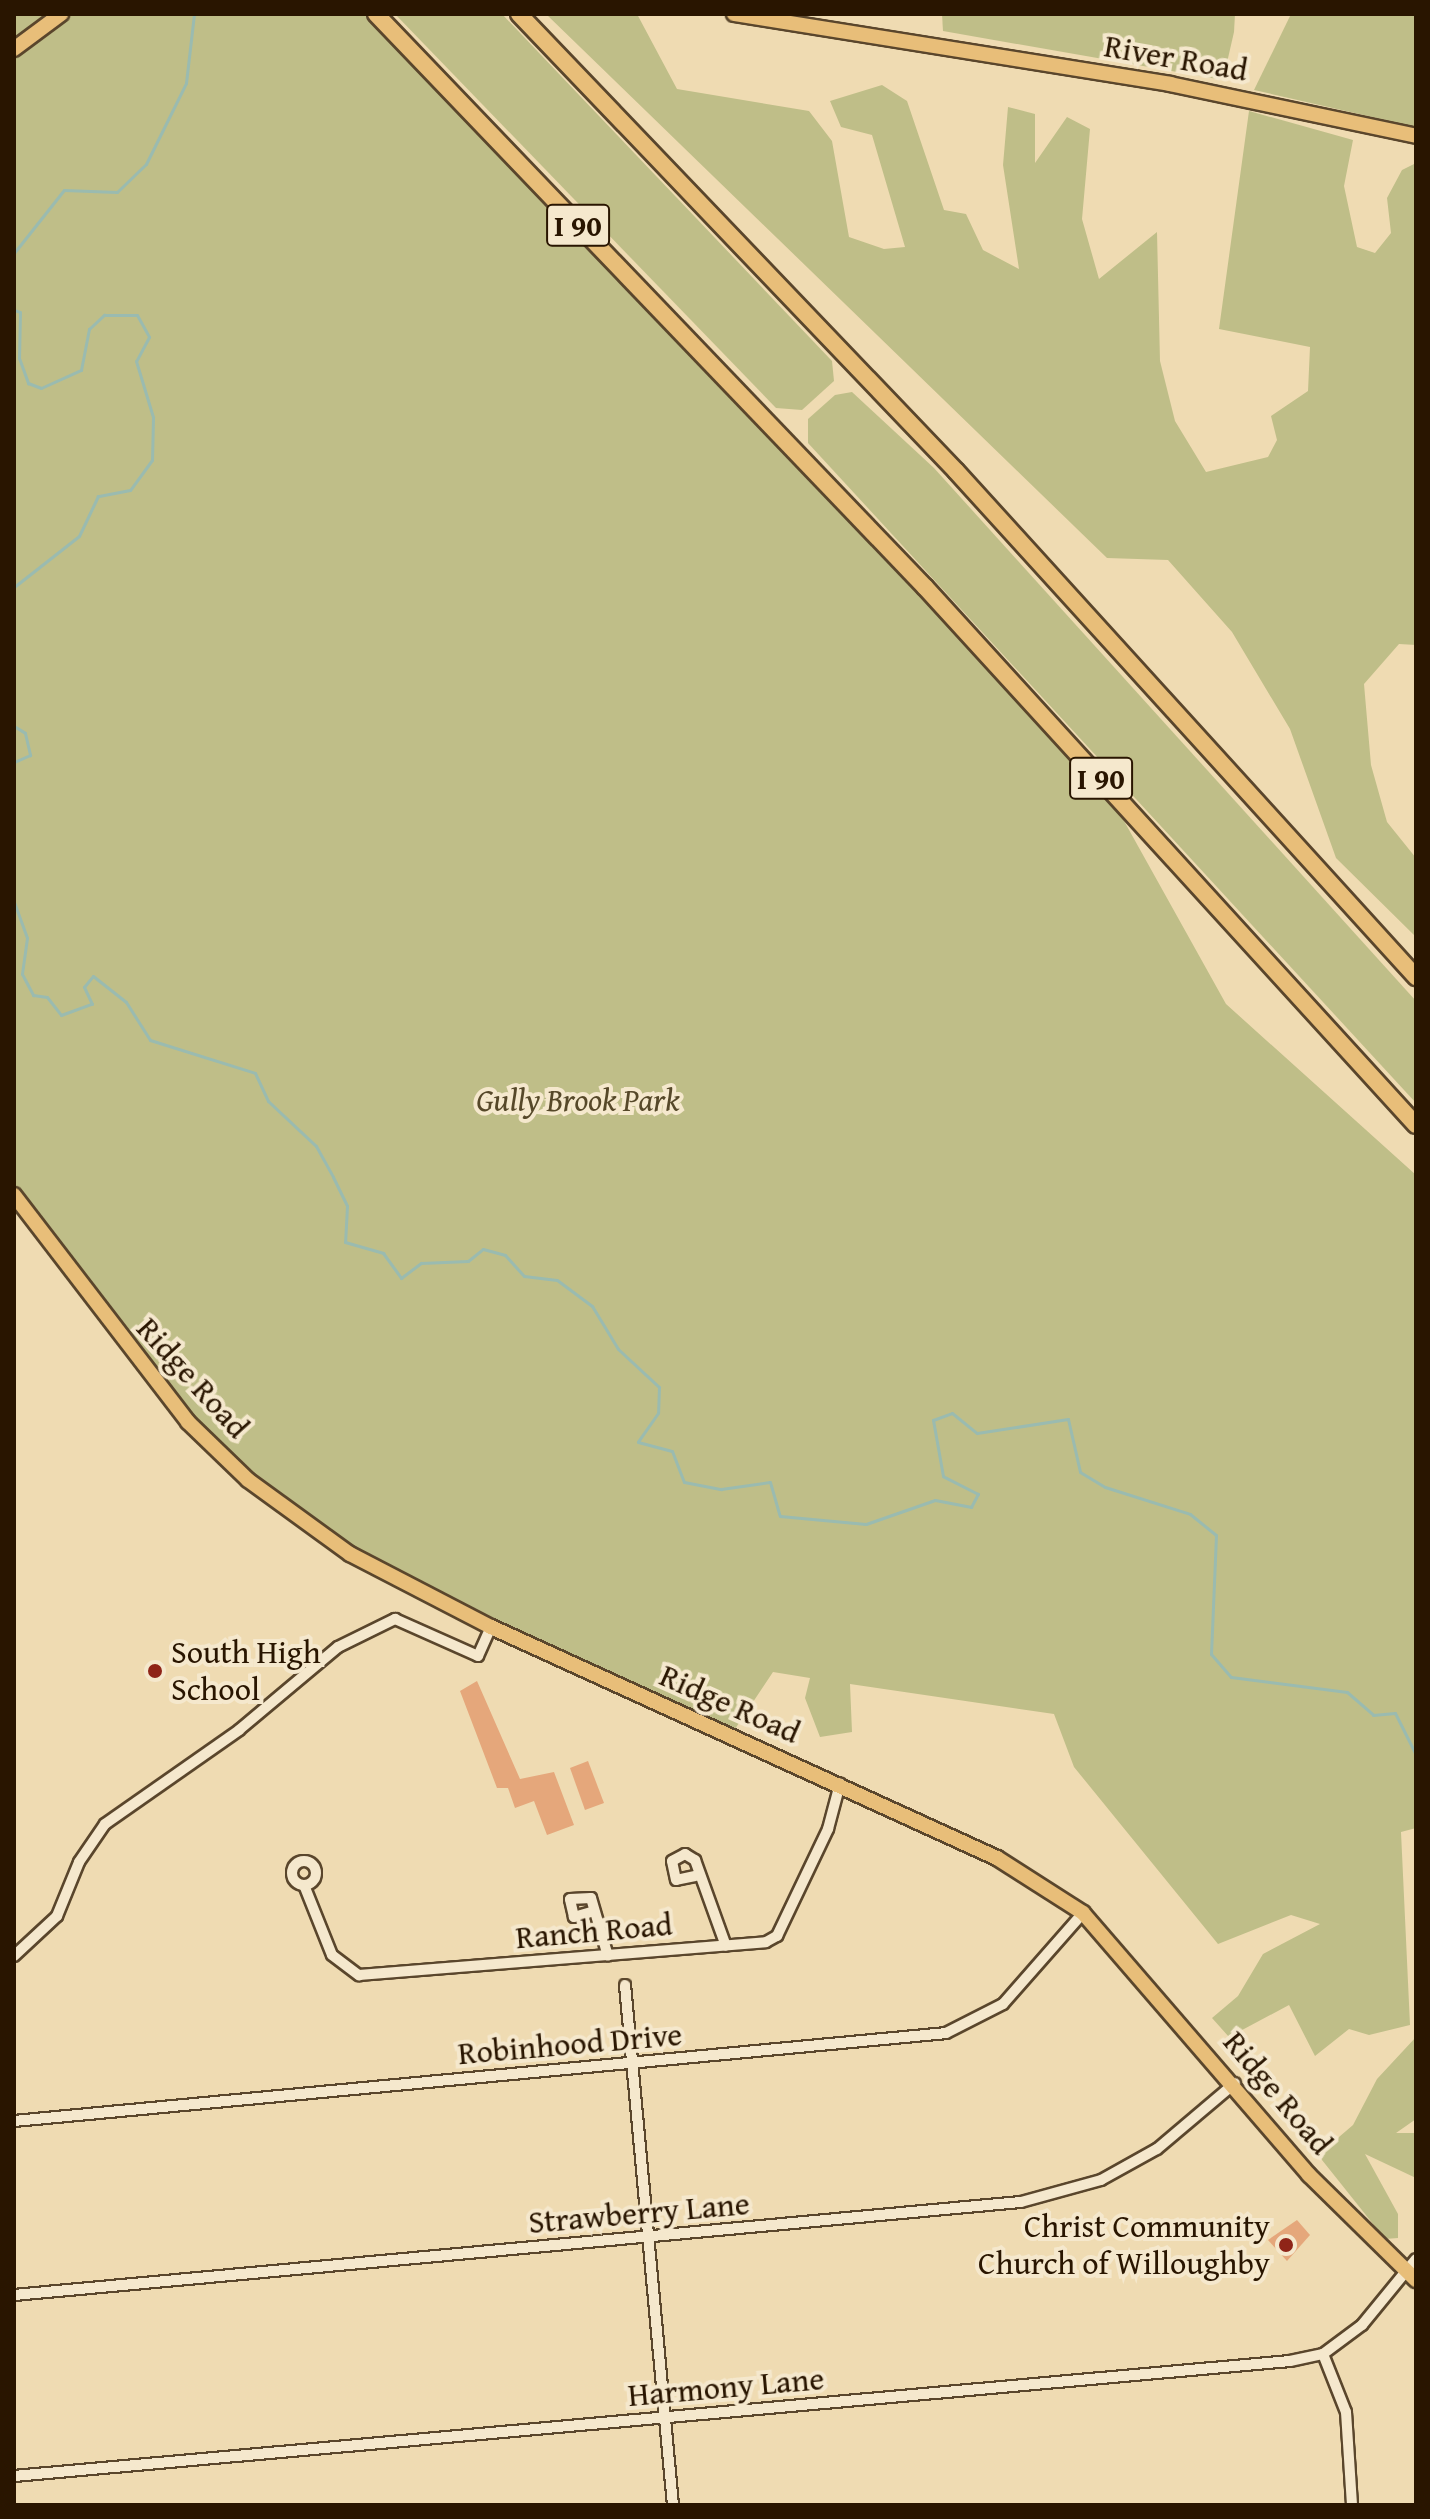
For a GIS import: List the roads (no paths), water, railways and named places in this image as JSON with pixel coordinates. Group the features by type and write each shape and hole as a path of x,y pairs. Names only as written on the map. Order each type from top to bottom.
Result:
{"highway":[{"name":"I 90","path":"376,14 925,587 1416,1125"},
{"path":"519,14 956,471 1416,977"}],"main road":[{"path":"14,49 61,14"},
{"name":"River Road","path":"734,14 1170,84 1416,136"},
{"name":"Ridge Road","path":"16,1204 144,1371 248,1480 350,1554 491,1627 997,1858 1083,1913 1235,2083 1309,2175 1411,2275"}],"street":[{"path":"14,1956 57,1916 79,1862 105,1824 204,1757 338,1647 395,1619 478,1656 491,1627"},
{"name":"Ranch Road","path":"304,1885 332,1955 359,1975 726,1946 777,1936 828,1829 840,1784"},
{"path":"695,1876 726,1946"},
{"path":"591,1912 608,1956"},
{"name":"Robinhood Drive","path":"14,2121 634,2065 946,2033 1003,2004 1083,1913"},
{"path":"625,1985 673,2505"},
{"name":"Strawberry Lane","path":"14,2295 648,2239 1021,2202 1123,2168 1235,2083"},
{"path":"1352,2505 1346,2412 1323,2354 1362,2325 1411,2275 1416,2259"},
{"name":"Harmony Lane","path":"14,2476 665,2418 1323,2354"}],"waterway":[{"path":"14,253 64,190 117,192 146,164 186,83 194,14"},
{"path":"14,310 20,312 19,358 28,383 41,388 81,370 89,329 104,315 137,315 149,337 136,361 153,417 152,460 130,490 98,496 79,536 14,587"},
{"path":"14,726 25,733 30,755 14,762"},
{"path":"14,902 27,938 22,974 33,995 47,997 61,1015 92,1004 84,987 93,976 126,1002 150,1040 255,1073 268,1101 316,1146 333,1177 347,1206 345,1242 383,1253 401,1278 421,1263 468,1261 483,1249 505,1255 524,1276 557,1280 592,1306 618,1349 659,1387 658,1413 638,1442 672,1451 684,1482 721,1489 770,1482 780,1516 866,1524 935,1500 971,1507 978,1494 943,1476 933,1420 952,1413 977,1433 1068,1419 1080,1472 1105,1487 1190,1514 1216,1535 1211,1654 1231,1677 1347,1692 1373,1715 1395,1713 1416,1755"}],"place":[{"name":"South High School","path":"155,1671"},
{"name":"Christ Community Church of Willoughby","path":"1286,2245"}],"park label":[{"name":"Gully Brook Park","path":"578,1100"}]}
